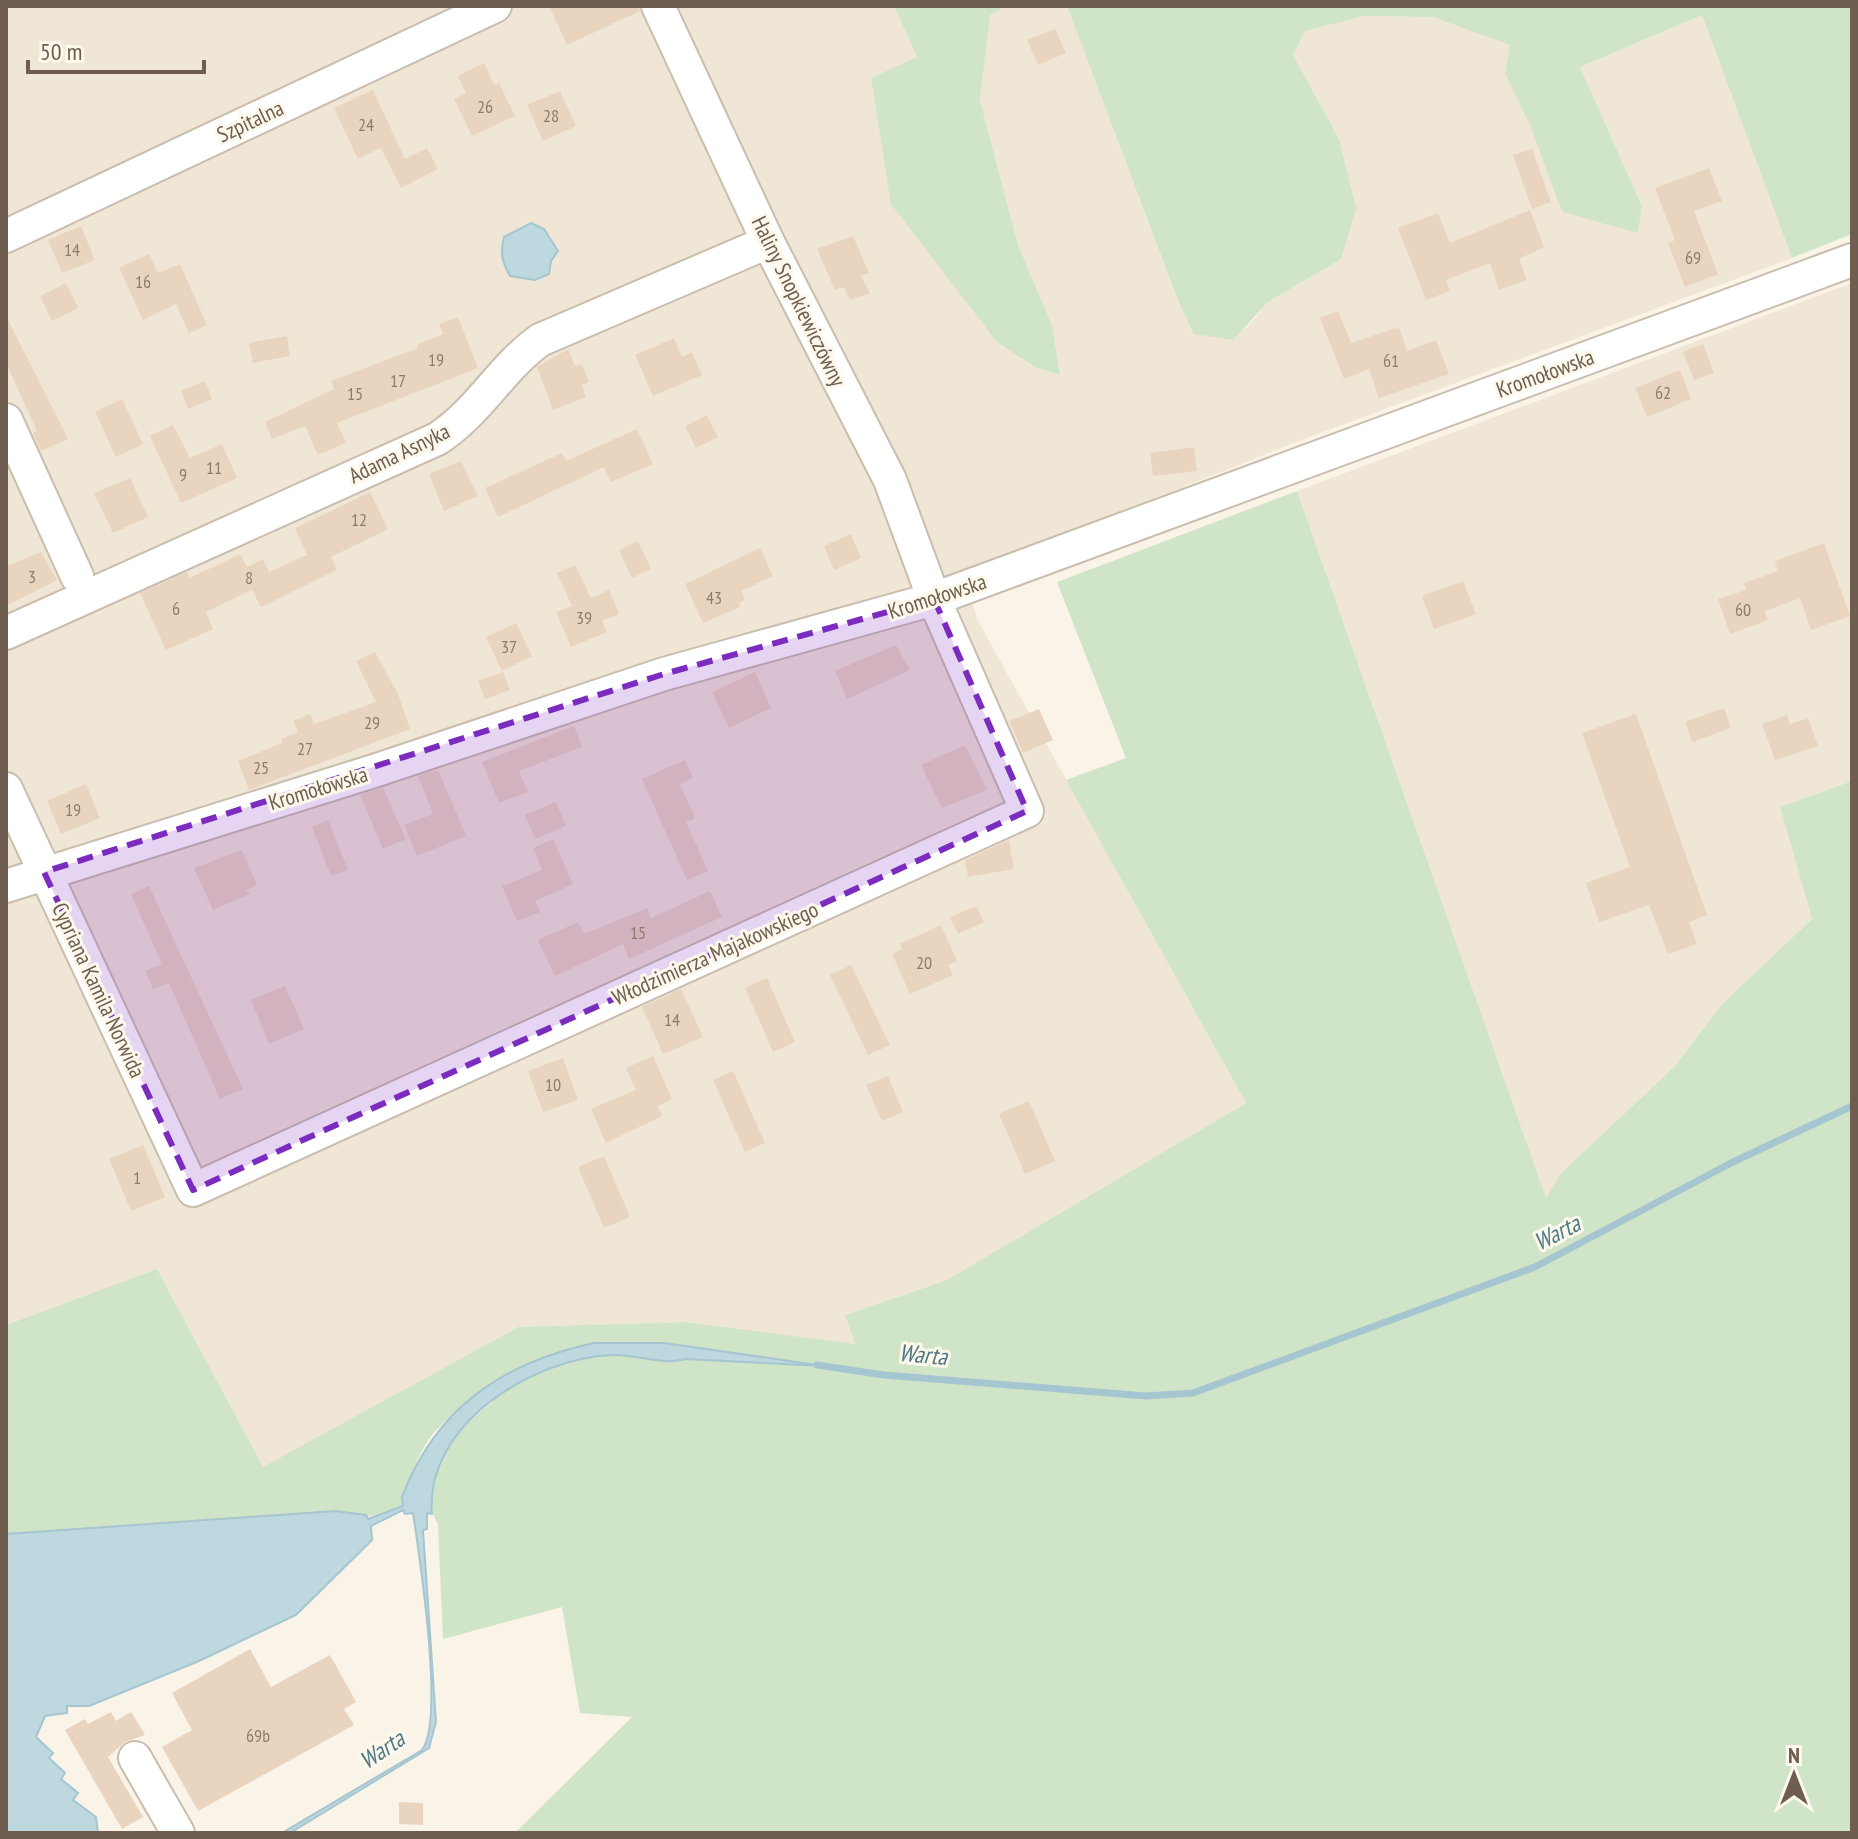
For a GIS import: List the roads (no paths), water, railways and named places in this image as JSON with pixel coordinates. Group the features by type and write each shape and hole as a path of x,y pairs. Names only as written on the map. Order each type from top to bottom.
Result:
{"street":[{"name":"Szpitalna","path":"6,236 495,6"},
{"name":"Haliny Snopkiewiczówny","path":"658,6 768,242 890,480 934,599"},
{"name":"Adama Asnyka","path":"6,633 437,439 460,422 514,363 540,340 768,242"},
{"name":"Kromołowska","path":"6,886 377,770 664,674 934,599 1852,260"},
{"path":"6,420 77,576"},
{"name":"Włodzimierza Majakowskiego","path":"193,1190 1027,811 934,599"},
{"name":"Cypriana Kamila Norwida","path":"6,789 193,1190"},
{"path":"135,1758 178,1833"}],"water":[{"path":"531,223 544,229 558,251 551,261 549,274 535,280 510,276 502,253 504,237"},
{"path":"594,1343 664,1343 824,1366 685,1359 668,1361 612,1355 581,1359 549,1369 518,1383 489,1403 464,1426 446,1452 434,1482 432,1514 427,1513 427,1529 423,1530 436,1722 429,1748 290,1833 282,1833 422,1750 428,1733 431,1672 413,1513 405,1514 403,1510 371,1526 372,1540 296,1615 199,1661 89,1706 67,1706 67,1713 45,1716 36,1737 53,1753 49,1758 65,1773 61,1779 78,1793 73,1800 96,1817 98,1833 6,1833 6,1534 335,1511 366,1515 368,1519 403,1506 402,1497 433,1438 453,1414 476,1394 530,1363"}],"waterway":[{"name":"Warta","path":"817,1365 884,1375 1146,1396 1193,1393 1535,1267 1731,1163 1852,1106"}]}
